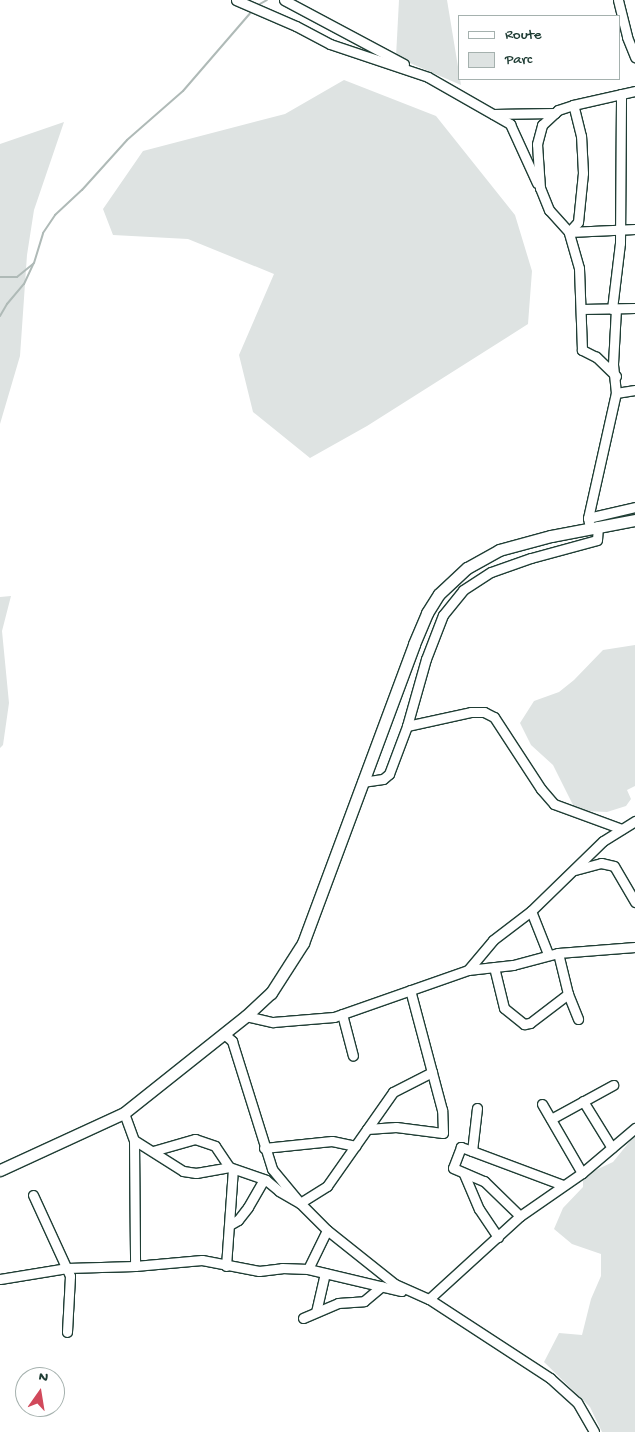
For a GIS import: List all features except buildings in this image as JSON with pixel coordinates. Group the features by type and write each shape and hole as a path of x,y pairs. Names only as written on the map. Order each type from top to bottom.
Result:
{"main road":[{"path":"0,1170 124,1113 224,1034 271,994 303,943 414,644 427,613 439,594 467,568 499,550 592,524 635,520"}],"street":[{"path":"236,0 296,26 330,44 428,77"},
{"path":"284,0 428,77 510,124 549,210 560,226 569,232 635,229"},
{"path":"618,0 627,37 635,57"},
{"path":"540,188 537,144 542,125 555,113 573,105 635,91"},
{"path":"362,782 383,779 389,774 407,726 426,659 443,616 463,590 491,572 530,558 596,540 592,524 616,393 616,376 613,364 614,309 621,230 621,94"},
{"path":"569,232 578,222 583,173 581,136 573,105"},
{"path":"492,114 555,113"},
{"path":"569,232 579,268 582,350 596,357 616,376"},
{"path":"581,309 635,308"},
{"path":"616,393 635,390"},
{"path":"592,524 635,507"},
{"path":"407,726 471,712 484,712 494,717 541,789 554,804 622,829"},
{"path":"468,970 493,940 531,910 603,841 635,821"},
{"path":"572,871 601,862 614,866 635,902"},
{"path":"531,910 548,954"},
{"path":"246,1016 273,1022 342,1014 468,970 512,965 548,954 635,947"},
{"path":"558,953 568,994 578,1019"},
{"path":"494,967 504,1008 524,1024 530,1023 568,994"},
{"path":"367,1129 396,1126 443,1133 442,1110 410,990"},
{"path":"342,1014 353,1056"},
{"path":"224,1034 232,1041 272,1169 300,1203 327,1230 395,1284 425,1297 550,1378 577,1402 594,1432"},
{"path":"300,1203 327,1186 393,1092 432,1072"},
{"path":"551,1119 613,1085"},
{"path":"583,1101 612,1148"},
{"path":"542,1104 582,1173"},
{"path":"472,1151 476,1108"},
{"path":"124,1113 134,1140 135,1266"},
{"path":"425,1297 498,1237 520,1216 582,1173 635,1128"},
{"path":"153,1151 195,1139 215,1146 231,1168 230,1224 226,1266"},
{"path":"134,1140 183,1171 196,1173 231,1168 264,1179 279,1191 300,1203"},
{"path":"264,1148 332,1141 355,1146"},
{"path":"520,1216 484,1181 454,1170 453,1166 461,1148 563,1185"},
{"path":"464,1174 479,1209 498,1237"},
{"path":"230,1224 238,1220 248,1207 264,1179"},
{"path":"32,1195 70,1276 66,1332"},
{"path":"308,1269 327,1230"},
{"path":"0,1279 67,1268 135,1266 202,1260 259,1271 282,1268 308,1269 425,1297"},
{"path":"316,1312 325,1273"},
{"path":"303,1318 338,1303 364,1301 382,1286"}],"green space":[{"path":"399,0 447,0 458,67 458,80 460,80 461,85 396,57"},
{"path":"344,80 436,116 515,215 532,271 528,324 367,426 310,458 253,412 239,355 274,274 188,239 113,235 103,209 143,151 285,114"},
{"path":"64,122 34,210 27,255 20,356 0,424 0,144"},
{"path":"11,596 2,631 9,703 3,745 0,748 0,597"},
{"path":"635,645 635,786 627,790 631,799 626,806 607,812 586,811 574,807 553,765 531,745 520,723 534,701 559,692 574,680 603,650"},
{"path":"635,1135 635,1432 602,1432 590,1407 544,1362 559,1333 582,1335 591,1299 601,1276 601,1254 572,1244 554,1229 563,1208 583,1187 583,1176 613,1162"}],"waterway":[{"path":"258,5 267,0"},
{"path":"0,316 7,304 24,284 34,263 43,233 55,215 82,190 127,140 183,91 253,10"},
{"path":"0,277 17,277 33,264"}]}
